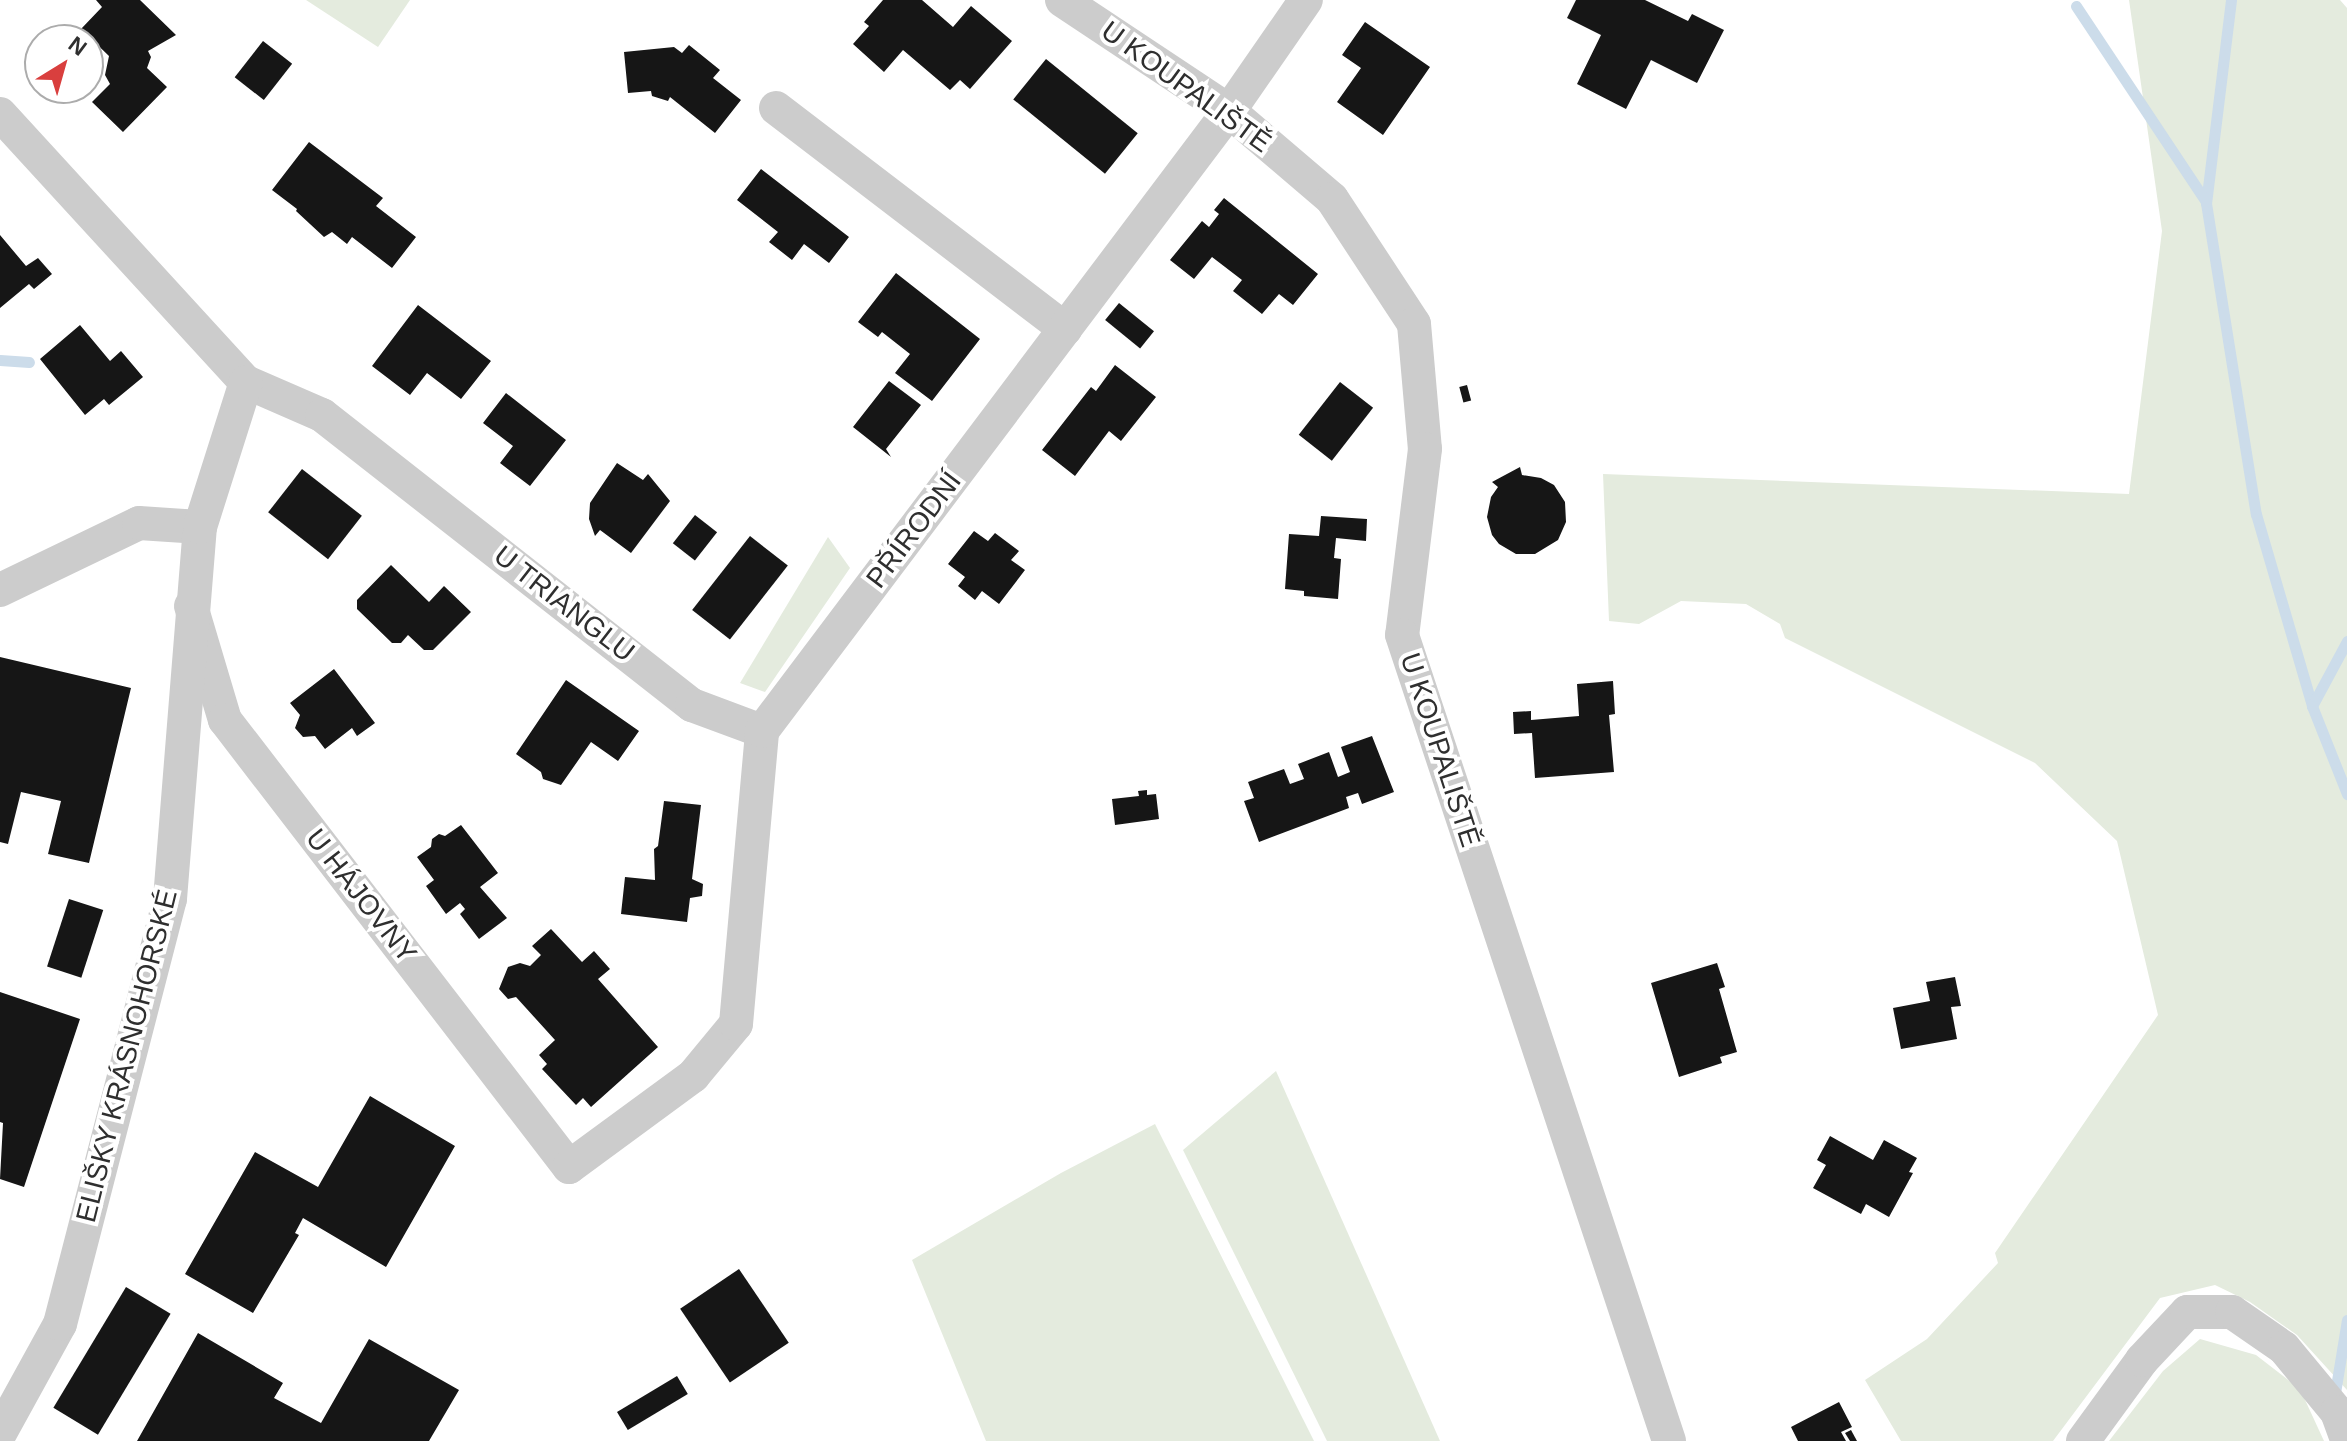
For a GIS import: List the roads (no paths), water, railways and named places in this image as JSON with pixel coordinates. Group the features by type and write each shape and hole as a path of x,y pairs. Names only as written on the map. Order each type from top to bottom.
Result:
{"street":[{"name":"U KOUPALIŠTĚ","path":"1062,0 1229,111 1332,199 1414,324 1425,449 1402,635 1669,1441"},
{"name":"PŘÍRODNÍ","path":"762,731 1229,111 1306,0"},
{"path":"776,108 1065,329"},
{"name":"U TRIANGLU","path":"0,114 246,382 322,415 692,705 762,731"},
{"name":"ELIŠKY KRÁSNOHORSKÉ","path":"0,1433 60,1324 170,899 191,606 200,527 246,382"},
{"path":"0,590 139,523 200,527"},
{"name":"U HÁJOVNY","path":"191,606 225,720 569,1167 693,1076 736,1024 762,731"},
{"path":"2083,1441 2142,1360 2187,1312 2232,1312 2284,1348 2342,1426"}],"waterway":[{"path":"2231,0 2206,203 2256,514 2312,706"},
{"path":"2076,6 2206,202"},
{"path":"0,360 29,362"},
{"path":"2347,641 2312,706 2347,794"},
{"path":"2334,1399 2347,1320"}]}
